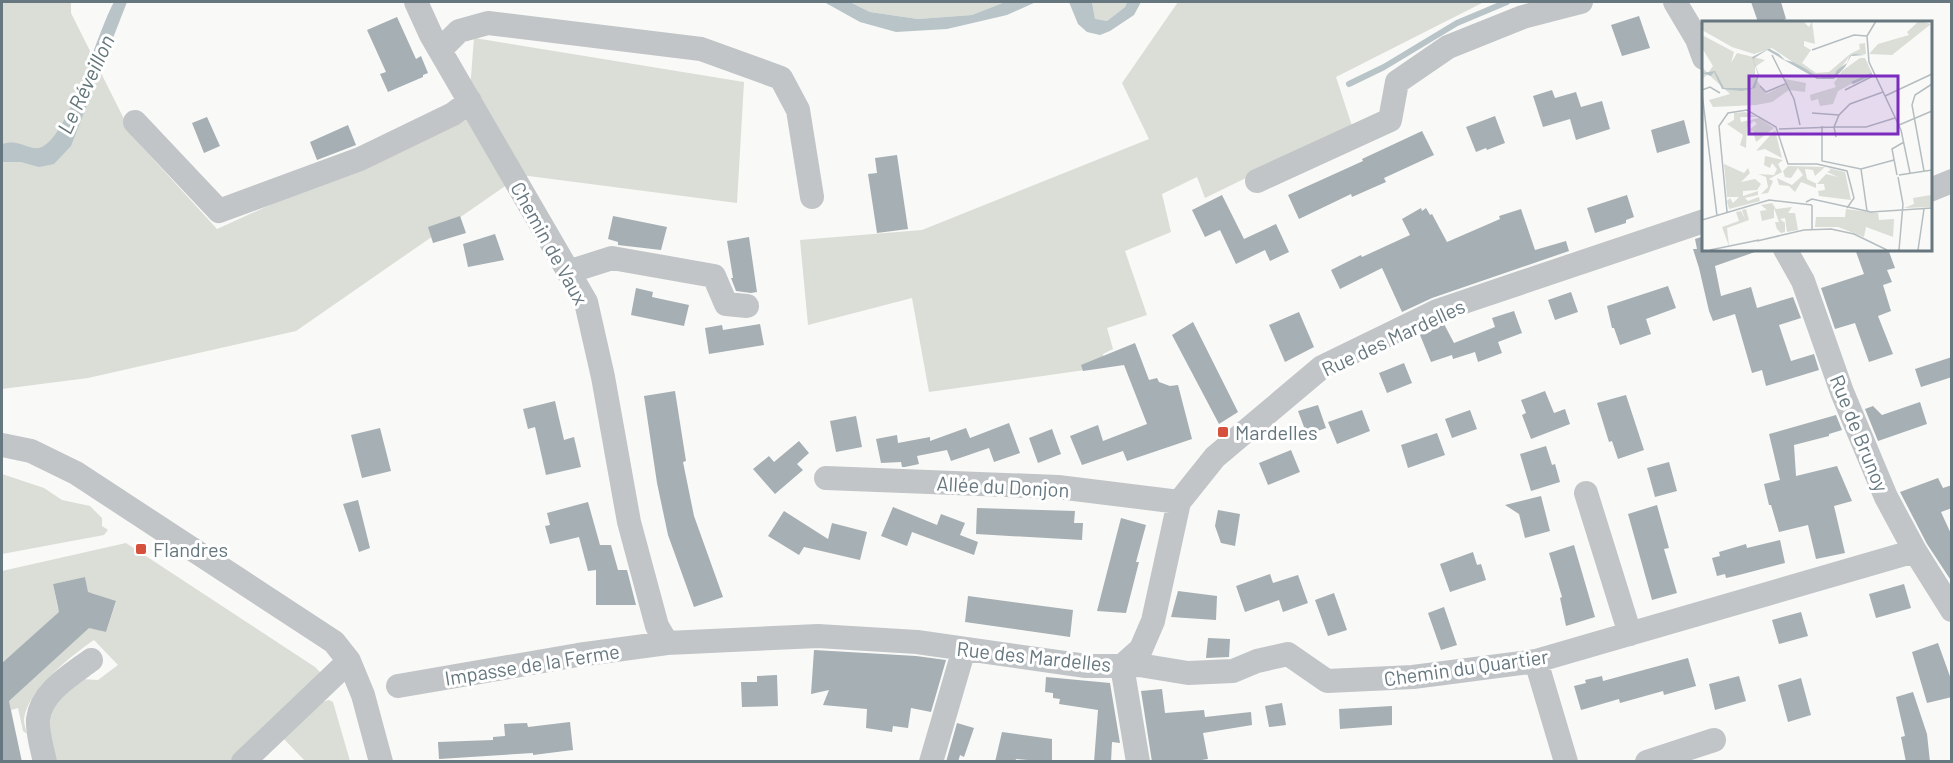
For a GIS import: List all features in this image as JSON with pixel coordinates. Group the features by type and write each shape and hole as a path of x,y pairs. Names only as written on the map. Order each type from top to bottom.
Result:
{"street":[{"name":"Chemin de Vaux","path":"416,2 440,50 586,302 603,377 628,522 657,626 667,643"},
{"path":"1257,181 1390,120 1397,82 1448,47 1523,17 1581,2"},
{"path":"1675,2 1697,39 1702,53"},
{"path":"440,50 459,31 488,23 701,49 781,78 798,110 812,197"},
{"path":"135,122 219,211 360,159 453,114 470,101"},
{"path":"1932,189 1952,181"},
{"name":"Rue des Mardelles","path":"667,643 818,636 917,642 1086,666 1122,666 1141,649 1153,621 1179,502 1215,457 1322,367 1437,311 1702,222"},
{"name":"Rue de Brunoy","path":"1793,252 1842,392 1886,497 1915,551 1952,610"},
{"path":"568,272 612,258 714,276 726,304 747,306"},
{"path":"2,445 32,451 76,473 334,642 349,661 363,695 381,762"},
{"name":"Allée du Donjon","path":"826,478 1058,487 1179,502"},
{"path":"1586,493 1630,634"},
{"name":"Chemin du Quartier","path":"1122,666 1139,665 1188,673 1233,671 1257,661 1288,654 1327,681 1413,677 1536,661 1915,551"},
{"name":"Impasse de la Ferme","path":"398,687 578,655 667,643"},
{"path":"931,762 964,649"},
{"path":"45,762 38,720 41,707 54,689 91,660"},
{"path":"243,762 349,661"},
{"path":"1536,661 1566,762"},
{"path":"1122,666 1138,762"},
{"path":"1647,762 1714,740"}],"shaded area":[{"path":"2,2 71,2 71,13 133,137 217,229 468,115 474,38 744,82 737,203 521,175 296,331 88,378 2,389"},
{"path":"850,2 1005,2 972,15 918,19 870,12"},
{"path":"1092,2 1127,2 1125,7 1107,21 1095,20"},
{"path":"1178,2 1484,2 1336,77 1352,126 1205,198 1197,177 1162,194 1171,232 1125,251 1147,315 1107,328 1113,349 1103,354 1106,367 929,392 912,298 808,325 800,240 922,230 1149,139 1122,83"},
{"path":"2,474 44,488 62,500 90,506 102,518 102,526 108,530 104,535 2,554"},
{"path":"126,543 320,672 320,678 231,761 54,761 45,723 50,705 81,679 98,680 118,665 94,640 51,675 33,697 24,720 27,734 23,731 18,708 11,710 8,698 87,627 106,632 116,602 92,593 88,595 85,577 53,584 58,609 61,611 2,663 2,571"},
{"path":"329,700 333,702 350,761 305,761 283,738 322,702"}],"water":[{"name":"Le Réveillon","path":"114,2 127,2 71,146 54,164 39,167 21,162 2,162 2,144 14,143 32,148 42,147 63,123"},
{"path":"824,2 850,2 870,12 918,19 972,15 1005,2 1036,2 1007,15 947,29 896,32 860,22"},
{"path":"1069,2 1092,2 1095,19 1107,21 1125,7 1127,2 1141,2 1134,15 1100,35 1087,32 1078,24"}],"building":[{"path":"1751,2 1781,2 1786,19 1758,21"},
{"path":"1639,16 1650,48 1622,56 1611,25"},
{"path":"397,17 416,59 421,56 428,73 388,92 380,74 386,72 367,30"},
{"path":"1552,90 1555,98 1576,92 1581,107 1602,101 1610,129 1576,140 1570,119 1543,127 1533,96"},
{"path":"1495,116 1505,143 1476,152 1466,127"},
{"path":"207,117 220,146 204,153 192,123"},
{"path":"1684,120 1690,143 1657,153 1651,130"},
{"path":"348,125 356,145 317,160 310,142"},
{"path":"1422,131 1434,155 1384,178 1386,182 1352,197 1351,194 1299,219 1288,195"},
{"path":"897,155 908,229 877,233 868,174 877,173 875,158"},
{"path":"1222,195 1244,239 1276,224 1289,252 1270,261 1265,250 1236,264 1220,230 1205,237 1192,210"},
{"path":"1627,195 1634,217 1626,220 1626,223 1595,233 1587,208"},
{"path":"1421,208 1422,211 1426,208 1430,215 1432,214 1447,242 1500,219 1499,216 1521,209 1535,250 1566,241 1569,251 1432,298 1402,312 1382,268 1340,289 1331,270 1410,235 1402,219"},
{"path":"460,216 466,233 433,243 428,227"},
{"path":"613,216 667,227 661,250 618,245 618,242 608,239"},
{"path":"495,234 504,260 468,267 463,244"},
{"path":"749,237 757,292 751,293 736,291 731,278 733,278 727,241"},
{"path":"1702,237 1702,250 1755,250 1755,252 1715,266 1721,296 1751,287 1757,308 1793,297 1801,318 1779,325 1791,361 1814,354 1819,370 1766,386 1762,370 1752,373 1735,314 1713,321 1693,249 1697,249 1695,239"},
{"path":"1855,250 1888,250 1895,268 1887,270 1892,282 1883,285 1891,311 1878,316 1893,354 1869,362 1855,323 1835,329 1821,288 1864,274"},
{"path":"1668,286 1676,308 1646,319 1651,334 1620,345 1614,328 1612,328 1607,306"},
{"path":"636,288 653,292 652,297 689,305 684,326 631,315"},
{"path":"1571,292 1578,312 1555,320 1548,300"},
{"path":"1514,311 1522,333 1498,342 1502,353 1478,362 1475,352 1453,359 1452,355 1431,362 1420,335 1444,324 1454,343 1495,327 1492,318"},
{"path":"1299,312 1314,347 1285,362 1269,325"},
{"path":"1193,322 1238,412 1219,424 1172,335"},
{"path":"760,324 764,345 709,354 705,328 722,325 723,330"},
{"path":"1135,343 1149,380 1157,378 1159,382 1170,386 1178,385 1192,439 1127,461 1123,451 1082,465 1070,436 1098,425 1103,441 1147,424 1124,365 1083,371 1081,365"},
{"path":"1952,357 1952,377 1921,387 1915,369"},
{"path":"1404,363 1412,383 1387,393 1379,373"},
{"path":"675,391 686,461 683,462 694,516 723,597 694,607 668,535 657,483 644,396"},
{"path":"1545,391 1554,413 1565,409 1570,424 1531,439 1522,415 1526,413 1521,400"},
{"path":"1626,395 1644,450 1618,459 1612,441 1609,442 1597,403"},
{"path":"555,401 564,440 574,437 581,467 546,475 535,427 528,429 523,409"},
{"path":"1920,402 1927,424 1878,441 1865,409 1873,406 1882,415"},
{"path":"1318,405 1326,428 1307,435 1298,411"},
{"path":"1362,410 1370,431 1337,444 1328,422"},
{"path":"1470,410 1477,429 1452,438 1445,419"},
{"path":"1836,415 1842,430 1829,434 1829,436 1794,445 1796,476 1837,466 1852,501 1834,506 1845,553 1816,559 1808,525 1779,532 1764,484 1780,480 1769,434"},
{"path":"856,416 862,447 836,452 830,421"},
{"path":"1009,423 1020,453 994,462 989,448 951,461 947,450 917,456 919,464 905,467 902,467 901,462 881,463 876,439 897,435 898,443 930,437 930,441 966,428 970,438"},
{"path":"380,428 391,471 362,478 351,435"},
{"path":"1052,429 1061,454 1038,463 1029,438"},
{"path":"1437,433 1445,455 1408,468 1401,445"},
{"path":"799,441 809,453 797,464 803,470 775,494 753,469 769,456 774,462"},
{"path":"1546,446 1552,465 1555,464 1560,482 1531,491 1520,454"},
{"path":"1291,450 1300,472 1268,485 1259,463"},
{"path":"1669,462 1677,491 1655,497 1647,468"},
{"path":"1938,478 1943,488 1952,485 1952,508 1941,512 1952,536 1952,582 1927,544 1900,492"},
{"path":"1541,496 1550,531 1525,538 1519,514 1505,505"},
{"path":"358,500 370,548 359,552 343,504"},
{"path":"588,502 600,545 611,545 618,570 627,570 636,605 596,605 596,570 588,571 579,537 550,544 545,526 550,525 547,513"},
{"path":"1657,505 1669,548 1664,549 1677,593 1652,600 1628,514"},
{"path":"893,507 937,525 941,514 965,523 960,535 978,542 974,555 912,532 907,546 881,536"},
{"path":"977,508 1075,511 1074,523 1083,523 1082,540 976,534"},
{"path":"1218,510 1240,514 1235,546 1221,543 1215,526"},
{"path":"784,511 828,539 832,523 867,532 860,560 804,547 799,555 768,536"},
{"path":"1121,518 1146,525 1126,613 1097,611"},
{"path":"1780,540 1785,563 1726,578 1725,574 1717,576 1712,558 1720,556 1719,552 1746,544 1747,548"},
{"path":"1574,545 1595,617 1566,626 1560,598 1562,597 1549,553"},
{"path":"1473,552 1477,565 1481,564 1486,580 1450,592 1440,564"},
{"path":"1270,574 1273,583 1298,575 1308,603 1283,612 1279,600 1245,612 1236,586"},
{"path":"85,577 88,592 116,601 106,632 89,628 9,701 22,762 2,762 2,663 59,612 53,584"},
{"path":"1904,584 1911,608 1876,618 1869,594"},
{"path":"1178,591 1217,596 1216,620 1171,617"},
{"path":"1334,593 1347,630 1328,636 1315,600"},
{"path":"968,596 1073,610 1070,637 965,622"},
{"path":"1444,607 1457,645 1441,650 1428,613"},
{"path":"1801,612 1808,636 1779,644 1772,620"},
{"path":"1208,638 1230,639 1229,657 1206,658"},
{"path":"1938,643 1952,682 1952,697 1927,703 1912,652"},
{"path":"814,650 946,660 931,712 911,708 908,728 893,726 892,732 866,728 867,709 823,705 829,690 811,694"},
{"path":"1688,658 1696,686 1664,695 1663,691 1620,703 1619,699 1581,710 1574,686 1586,683 1585,680 1602,676 1603,681"},
{"path":"777,675 778,706 742,707 741,682 757,682 757,676"},
{"path":"1739,676 1746,701 1715,710 1709,684"},
{"path":"1046,677 1110,683 1120,743 1112,742 1111,762 1094,762 1098,710 1059,704 1060,699 1053,698 1053,693 1045,692"},
{"path":"1801,678 1811,715 1788,722 1778,685"},
{"path":"1162,689 1165,713 1204,710 1205,717 1251,712 1252,725 1203,733 1208,759 1189,762 1152,762 1141,691"},
{"path":"1913,692 1927,734 1930,762 1906,762 1901,737 1905,736 1896,697"},
{"path":"1282,703 1286,725 1269,727 1265,706"},
{"path":"1392,706 1392,725 1340,729 1339,709"},
{"path":"570,722 573,750 533,755 533,753 439,759 438,742 493,740 493,737 505,736 504,724 527,723 528,727"},
{"path":"957,723 974,728 964,757 960,755 958,762 946,762"},
{"path":"1002,732 1052,739 1052,762 1016,759 1015,762 995,762"}],"waterway":[{"path":"1349,84 1384,67 1457,23 1507,2"}],"place":[{"name":"Mardelles","path":"1223,432"},
{"name":"Flandres","path":"141,549"}]}
